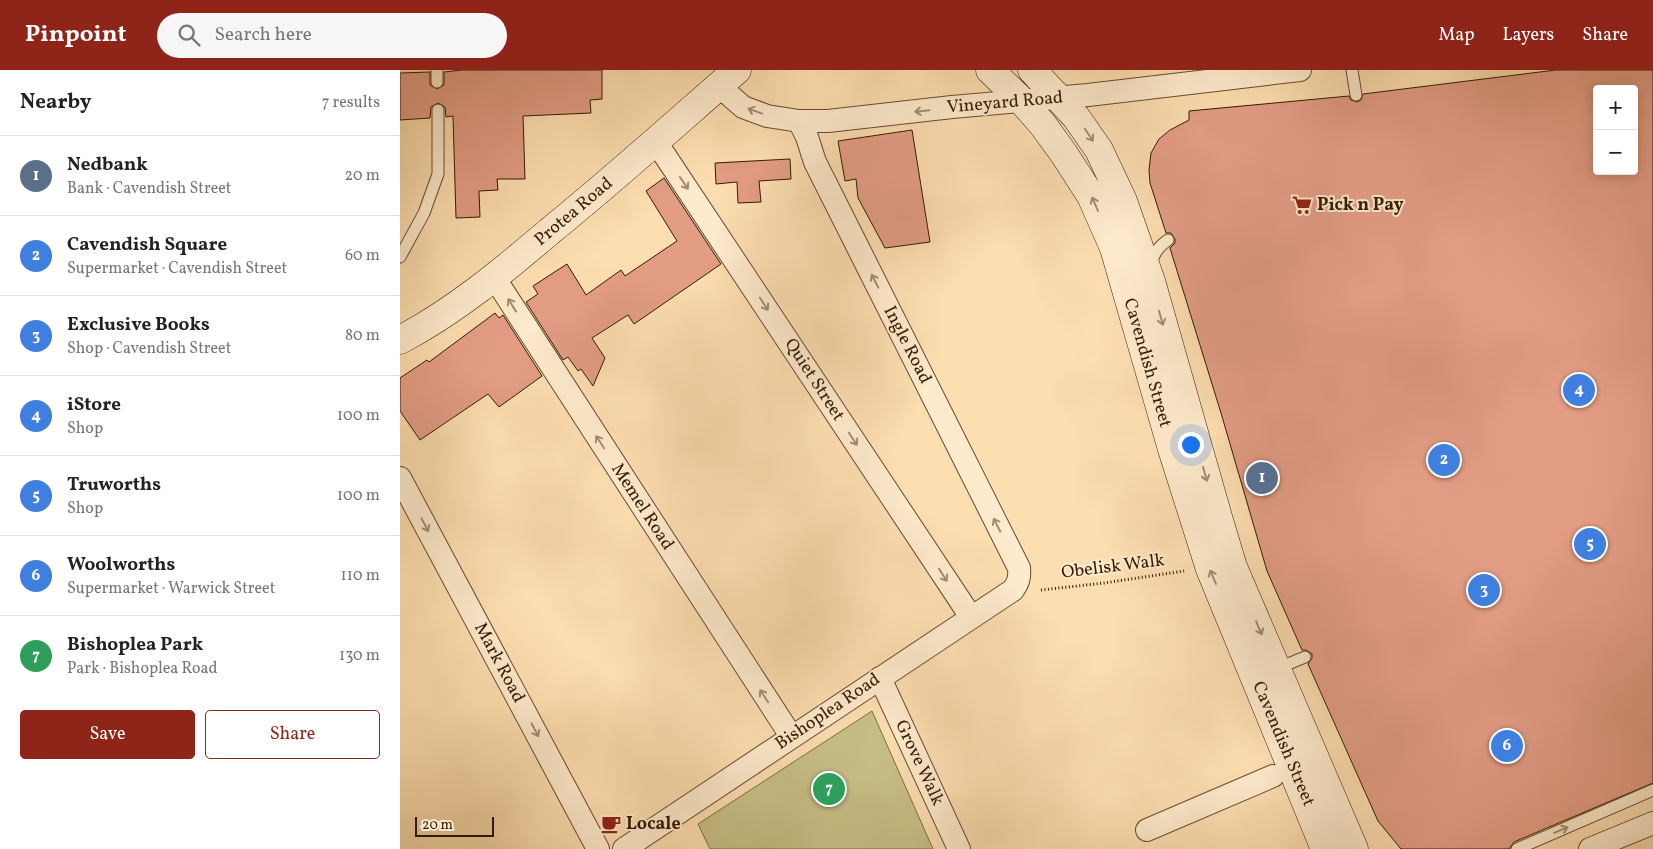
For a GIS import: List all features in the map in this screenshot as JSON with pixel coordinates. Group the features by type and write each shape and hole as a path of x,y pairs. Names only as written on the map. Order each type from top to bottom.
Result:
{"street":[{"name":"Cavendish Street","path":"990,70 1022,101 1043,125 1091,196 1114,248 1172,449 1210,569 1325,849"},
{"name":"Cavendish Street","path":"1032,70 1076,117 1099,150 1123,201 1151,281 1233,567 1354,849"},
{"name":"Vineyard Road","path":"728,78 743,107 767,116 799,121 828,121 1057,98 1300,70"},
{"name":"Protea Road","path":"400,340 444,314 494,277 656,142 728,78"},
{"name":"Ingle Road","path":"799,121 807,137 815,162 1019,568"},
{"name":"Quiet Street","path":"656,142 971,617"},
{"name":"Memel Road","path":"494,277 791,736"},
{"name":"Mark Road","path":"400,478 598,849"},
{"name":"Bishoplea Road","path":"624,849 791,736 1013,590 1020,576 1019,568"},
{"name":"Grove Walk","path":"880,678 959,849"},
{"path":"1147,830 1273,776"},
{"path":"1590,849 1653,823"}],"lane":[{"path":"437,70 437,82"},
{"path":"1352,70 1356,95"},
{"path":"400,258 424,213 438,174 438,110"},
{"path":"1151,281 1153,255 1159,246 1168,240"},
{"path":"1276,669 1305,656"},
{"path":"1517,849 1653,790"}],"path":[{"name":"Obelisk Walk","path":"1041,590 1189,570"}],"shaded area":[{"path":"872,711 933,849 710,849 698,824"}],"building":[{"path":"462,70 602,70 602,99 590,100 591,113 523,116 525,179 497,179 498,190 479,191 480,217 456,218 453,116 446,117 445,107 438,103 431,107 430,118 400,120 400,73 430,72 430,85 437,89 444,85 444,72"},
{"path":"1556,70 1653,70 1653,783 1514,842 1509,849 1401,849 1378,821 1308,664 1312,654 1302,650 1267,571 1170,248 1175,243 1175,239 1171,233 1166,233 1150,183 1151,153 1159,139 1170,130 1189,120 1189,111 1349,96 1351,100 1357,102 1361,100 1363,94"},
{"path":"912,130 930,242 885,248 858,198 856,179 845,181 838,141"},
{"path":"790,159 791,179 759,181 761,202 738,203 737,182 716,184 715,163"},
{"path":"664,178 721,264 634,324 628,315 592,338 605,358 593,386 581,369 578,371 568,357 563,360 526,302 538,294 533,286 567,264 586,295 621,270 625,276 677,241 646,191"},
{"path":"495,313 499,318 503,315 542,376 499,407 488,394 420,440 400,411 400,378 427,360 429,362"}],"place":[{"name":"Pick n Pay","path":"1302,205"},
{"name":"iStore","path":"1579,390"},
{"name":"Cavendish Square","path":"1444,460"},
{"name":"Nedbank","path":"1262,478"},
{"name":"Truworths","path":"1590,544"},
{"name":"Exclusive Books","path":"1484,590"},
{"name":"Woolworths","path":"1507,746"},
{"name":"Bishoplea Park","path":"829,789"},
{"name":"Locale","path":"611,824"}]}
